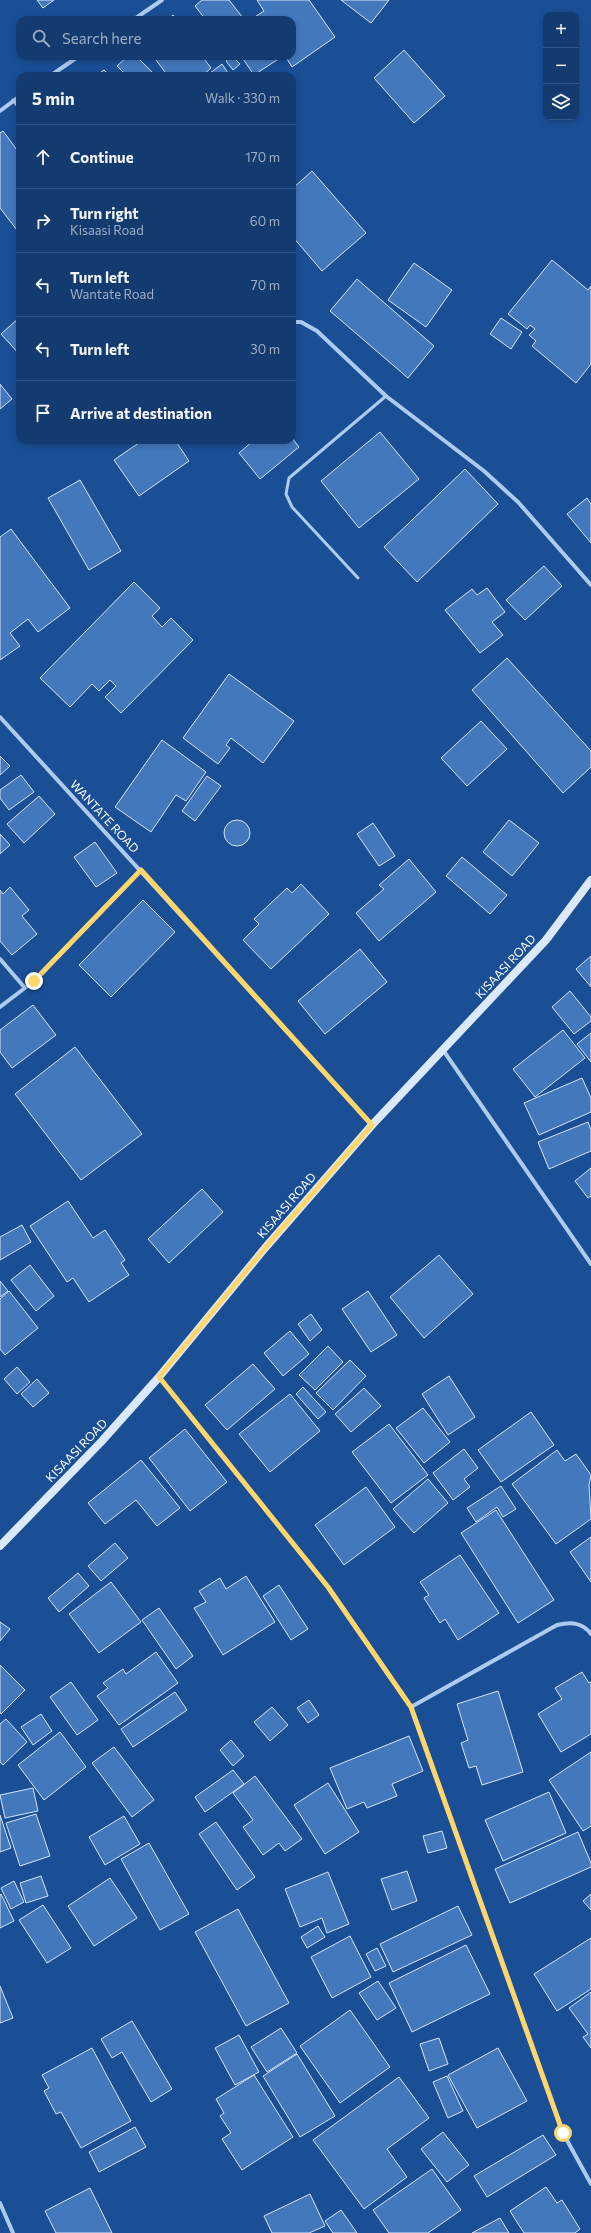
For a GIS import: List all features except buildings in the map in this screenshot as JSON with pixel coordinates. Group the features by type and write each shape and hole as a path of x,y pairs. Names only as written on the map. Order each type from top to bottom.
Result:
{"main road":[{"name":"KISAASI ROAD","path":"0,1546 101,1442 159,1377 265,1248 372,1125 546,940 591,880"}],"street":[{"path":"139,16 162,0"},
{"path":"56,72 73,60"},
{"path":"0,111 16,98"},
{"path":"296,322 301,322 316,331 386,396 484,471 518,502 591,585"},
{"name":"WANTATE ROAD","path":"0,717 372,1125"},
{"path":"0,1006 34,981 141,870"},
{"path":"0,959 25,988"},
{"path":"443,1050 591,1264"},
{"path":"159,1377 328,1587 411,1707 563,2133 591,2184"},
{"path":"411,1707 557,1625 570,1622 581,1625 591,1634"},
{"path":"0,2204 13,2233"}],"lane":[{"path":"13,100 16,104"},
{"path":"358,578 292,507 286,494 289,478 386,396"}],"route":[{"path":"34,981 141,870 372,1125 265,1248 159,1377 328,1587 411,1707 563,2133"}]}
